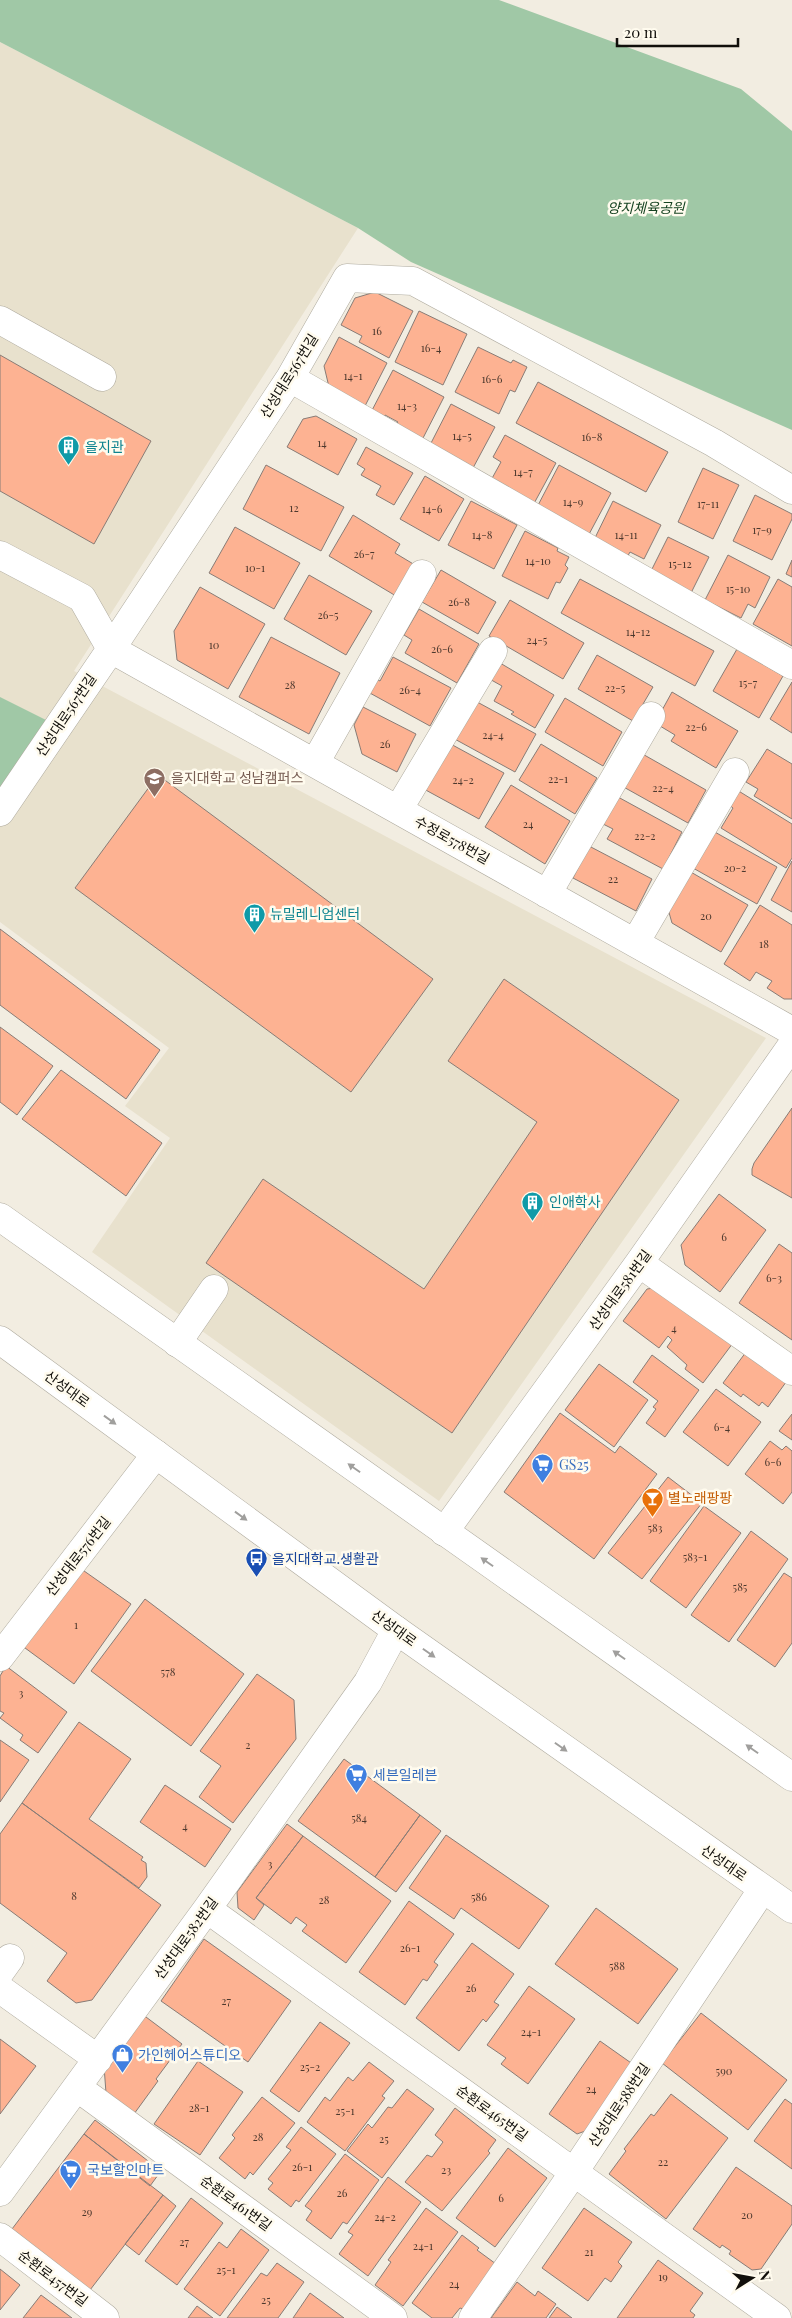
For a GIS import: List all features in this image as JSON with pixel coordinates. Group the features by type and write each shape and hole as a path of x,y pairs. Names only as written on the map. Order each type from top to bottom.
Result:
{"street":[{"name":"산성대로567번길","path":"0,812 111,649 290,378 347,278 413,281 714,443 792,490"},
{"path":"0,320 102,378"},
{"path":"290,378 792,665"},
{"path":"0,555 82,598 111,649"},
{"path":"315,763 422,574"},
{"name":"수정로578번길","path":"111,649 792,1032"},
{"path":"398,810 493,651"},
{"path":"547,894 651,716"},
{"path":"635,943 735,772"},
{"name":"산성대로581번길","path":"444,1532 639,1263 792,1045"},
{"path":"0,1217 792,1777"},
{"path":"639,1263 792,1370"},
{"path":"177,1343 214,1289"},
{"name":"산성대로","path":"0,1340 396,1630 762,1890 792,1909"},
{"name":"산성대로576번길","path":"0,1657 156,1454"},
{"name":"산성대로582번길","path":"0,2192 78,2088 368,1682 396,1630"},
{"name":"산성대로588번길","path":"474,2318 762,1890"},
{"name":"순환로465번길","path":"207,1909 777,2318"},
{"path":"0,1989 98,2059"},
{"name":"순환로461번길","path":"78,2088 393,2318"},
{"name":"순환로457번길","path":"0,2237 105,2318"}],"shaded area":[{"name":"을지대학교 성남캠퍼스","path":"0,42 358,228 74,671 766,1038 439,1501 92,1252 170,1138 125,1106 169,1048 0,922"}],"green space":[{"name":"양지체육공원","path":"0,0 499,0 741,89 792,131 792,430 411,262 358,228 0,42"},
{"path":"0,697 50,722 0,789"}],"building":[{"path":"375,292 413,311 389,358 359,342 362,336 341,325 355,298"},
{"path":"419,311 467,334 443,385 395,362"},
{"path":"339,337 387,363 365,406 329,387 324,366"},
{"path":"478,347 511,363 513,360 527,367 515,392 510,390 499,414 455,392"},
{"name":"을지관","path":"0,355 151,441 94,544 0,491"},
{"path":"393,370 444,397 421,442 394,427 398,422 385,415 381,423 369,416"},
{"path":"538,382 668,452 646,492 516,423"},
{"path":"451,404 495,427 473,468 430,445"},
{"path":"316,416 357,439 338,475 287,447 303,419"},
{"path":"505,435 556,463 531,509 490,482 501,462 493,457"},
{"path":"366,447 413,473 394,505 376,495 381,486 361,475 365,469 357,464"},
{"path":"266,465 344,507 321,551 243,509"},
{"path":"559,465 611,493 587,538 535,511"},
{"path":"703,468 739,485 713,539 678,522"},
{"path":"425,476 464,499 439,541 400,519"},
{"path":"755,495 792,514 792,519 772,560 733,541"},
{"path":"471,501 517,525 494,569 448,545"},
{"path":"613,501 661,525 644,559 630,552 625,561 592,544"},
{"path":"353,515 400,544 395,553 415,565 396,596 329,556"},
{"path":"235,527 300,563 274,609 209,573"},
{"path":"525,531 558,548 557,551 569,557 565,565 568,568 560,583 556,582 548,599 502,576"},
{"path":"668,537 709,557 690,595 651,571"},
{"path":"728,555 770,577 755,608 748,604 741,618 705,600"},
{"path":"792,560 792,577 786,574"},
{"path":"441,570 496,602 478,634 422,602"},
{"path":"309,575 372,611 346,655 284,619"},
{"path":"580,579 714,651 695,686 561,613"},
{"path":"778,579 792,587 792,646 753,624"},
{"path":"200,587 265,624 228,689 177,660 174,631"},
{"path":"510,600 584,643 563,679 489,636"},
{"path":"419,609 479,644 457,683 405,653 412,640 404,635"},
{"path":"271,637 340,673 309,734 239,697"},
{"path":"737,649 783,676 759,718 713,691"},
{"path":"597,655 653,687 633,721 578,689"},
{"path":"393,657 451,688 430,726 368,692 376,679 380,681"},
{"path":"495,660 554,695 535,728 511,714 514,712 494,701 502,686 486,677"},
{"path":"792,682 792,733 770,719"},
{"path":"672,692 738,731 716,768 671,741 675,735 655,723"},
{"path":"468,697 536,734 515,772 451,737"},
{"path":"565,698 622,732 603,766 545,732"},
{"path":"363,707 416,734 397,772 362,754 354,725"},
{"path":"447,742 504,773 479,819 422,788"},
{"path":"541,744 597,778 575,814 519,780"},
{"path":"767,749 792,764 792,819 754,796 758,789 746,782"},
{"path":"639,752 706,790 688,823 620,785"},
{"name":"뉴밀레니엄센터","path":"158,775 433,979 351,1092 75,888"},
{"path":"511,785 570,821 545,864 485,827"},
{"path":"737,790 792,824 792,858 786,868 721,828 733,808 728,804"},
{"path":"618,797 682,832 663,869 607,839 613,829 603,824"},
{"path":"713,831 777,867 757,904 693,868"},
{"path":"589,846 652,879 636,911 573,878"},
{"path":"792,861 792,912 771,900"},
{"path":"689,871 748,905 721,952 672,923 668,909"},
{"path":"760,905 792,925 792,999 784,999 767,988 772,981 756,972 750,981 724,964"},
{"path":"0,929 160,1050 126,1099 0,1005"},
{"name":"인애학사","path":"504,979 679,1100 452,1433 206,1263 263,1179 424,1289 537,1122 448,1061"},
{"path":"0,1027 53,1066 17,1115 0,1102"},
{"path":"61,1070 162,1143 126,1196 22,1119"},
{"path":"792,1108 792,1198 752,1175 752,1169 754,1163"},
{"path":"719,1194 766,1230 720,1292 685,1265 681,1245"},
{"path":"779,1244 792,1253 792,1340 739,1303"},
{"path":"661,1287 733,1343 703,1383 685,1369 687,1365 667,1347 672,1340 668,1336 659,1348 623,1321 647,1289"},
{"path":"749,1348 789,1378 768,1407 762,1402 759,1406 743,1394 741,1397 723,1383"},
{"path":"652,1355 699,1390 665,1437 646,1423 656,1409 653,1407 658,1401 633,1382"},
{"path":"599,1364 648,1400 614,1447 565,1410"},
{"path":"716,1389 761,1422 728,1466 683,1432"},
{"path":"560,1413 615,1453 620,1446 657,1474 594,1559 504,1492"},
{"path":"792,1414 792,1440 779,1431"},
{"path":"770,1441 782,1450 786,1446 792,1451 792,1492 783,1504 745,1474"},
{"path":"668,1477 702,1503 642,1579 608,1553"},
{"path":"704,1506 741,1533 686,1608 650,1581"},
{"path":"751,1531 788,1559 729,1642 691,1615"},
{"path":"77,1566 131,1604 74,1684 21,1645"},
{"path":"784,1573 792,1578 792,1643 775,1667 737,1640"},
{"path":"145,1599 244,1674 191,1746 91,1671"},
{"path":"6,1666 67,1712 38,1753 20,1740 23,1735 0,1718 4,1713 0,1711 0,1676"},
{"path":"257,1674 294,1700 296,1739 233,1823 199,1797 221,1766 200,1751"},
{"path":"79,1722 131,1759 89,1819 143,1857 141,1860 146,1863 147,1877 139,1888 22,1803"},
{"path":"0,1740 29,1760 0,1802"},
{"path":"344,1759 420,1815 375,1877 298,1821"},
{"path":"165,1785 231,1829 205,1867 140,1822"},
{"path":"22,1803 161,1905 92,2000 76,2003 47,1981 67,1953 0,1903 0,1834"},
{"path":"420,1815 441,1831 396,1892 375,1877"},
{"path":"287,1824 303,1836 256,1898 264,1905 254,1920 238,1908 237,1892"},
{"path":"446,1835 549,1906 519,1949 461,1908 454,1919 409,1888"},
{"path":"303,1836 391,1901 346,1963 302,1931 307,1925 296,1917 291,1924 256,1898"},
{"path":"409,1901 454,1934 434,1962 438,1965 427,1981 423,1979 405,2005 359,1972"},
{"path":"596,1908 678,1969 638,2024 555,1964"},
{"path":"204,1939 291,2001 248,2062 161,2001"},
{"path":"472,1943 514,1974 494,2002 499,2005 486,2022 483,2019 459,2051 416,2018"},
{"path":"529,1986 575,2019 528,2084 501,2064 506,2058 487,2045"},
{"path":"701,2013 787,2080 748,2130 662,2063"},
{"path":"142,2014 182,2044 156,2079 158,2081 134,2114 106,2093 104,2066"},
{"path":"320,2022 350,2043 299,2112 270,2091"},
{"path":"0,2039 36,2066 0,2114"},
{"path":"600,2041 634,2065 588,2130 577,2134 549,2114"},
{"path":"198,2061 243,2092 200,2155 154,2124"},
{"path":"369,2062 394,2081 382,2096 385,2098 345,2151 307,2122 325,2097 330,2101 348,2077 353,2081"},
{"path":"407,2089 434,2109 382,2178 347,2151 368,2124 372,2128 388,2107 392,2108"},
{"path":"671,2094 728,2138 666,2219 609,2174 626,2151 624,2149 651,2114 654,2116"},
{"path":"262,2097 295,2123 253,2175 250,2172 245,2179 219,2158 235,2138 232,2135"},
{"path":"785,2099 792,2104 792,2169 754,2141"},
{"path":"455,2108 496,2140 488,2151 490,2153 442,2211 405,2182 427,2155 432,2157 443,2142 435,2135"},
{"path":"95,2120 161,2171 150,2186 84,2134"},
{"path":"301,2127 336,2154 299,2202 296,2200 291,2207 268,2189 273,2183 268,2179 291,2150 286,2147"},
{"path":"84,2134 163,2195 90,2290 12,2229"},
{"path":"508,2148 547,2178 495,2247 456,2218"},
{"path":"345,2154 379,2180 347,2224 343,2222 331,2239 306,2220 312,2211 305,2206"},
{"path":"736,2167 792,2206 792,2224 761,2269 752,2270 729,2254 731,2251 722,2245 720,2248 693,2229"},
{"path":"388,2177 421,2202 368,2276 339,2254 353,2235 348,2232"},
{"path":"163,2195 176,2206 139,2255 125,2244"},
{"path":"191,2198 223,2223 177,2285 145,2261"},
{"path":"426,2208 458,2232 403,2306 375,2285 391,2262 388,2260"},
{"path":"584,2208 632,2242 618,2262 622,2266 611,2282 605,2278 588,2301 542,2268"},
{"path":"241,2229 269,2250 220,2316 184,2289 219,2242 227,2248"},
{"path":"462,2235 479,2248 477,2250 496,2264 463,2309 460,2308 452,2318 432,2318 412,2303"},
{"path":"658,2260 703,2293 690,2311 695,2315 693,2318 617,2318"},
{"path":"277,2263 304,2282 278,2318 227,2318 261,2273 267,2276"},
{"path":"0,2269 20,2285 0,2310"},
{"path":"517,2282 535,2296 538,2291 556,2304 546,2318 491,2318"},
{"path":"310,2293 344,2318 293,2318"},
{"path":"41,2295 72,2318 23,2318"},
{"path":"197,2306 213,2318 188,2318"},
{"path":"557,2307 572,2318 549,2318"}],"place":[{"name":"을지관","path":"69,466"},
{"name":"을지대학교 성남캠퍼스","path":"155,797"},
{"name":"뉴밀레니엄센터","path":"254,933"},
{"name":"인애학사","path":"533,1221"},
{"name":"GS25","path":"543,1484"},
{"name":"별노래팡팡","path":"652,1517"},
{"name":"을지대학교.생활관","path":"256,1578"},
{"name":"세븐일레븐","path":"357,1794"},
{"name":"가인헤어스튜디오","path":"122,2074"},
{"name":"국보할인마트","path":"71,2189"}]}
